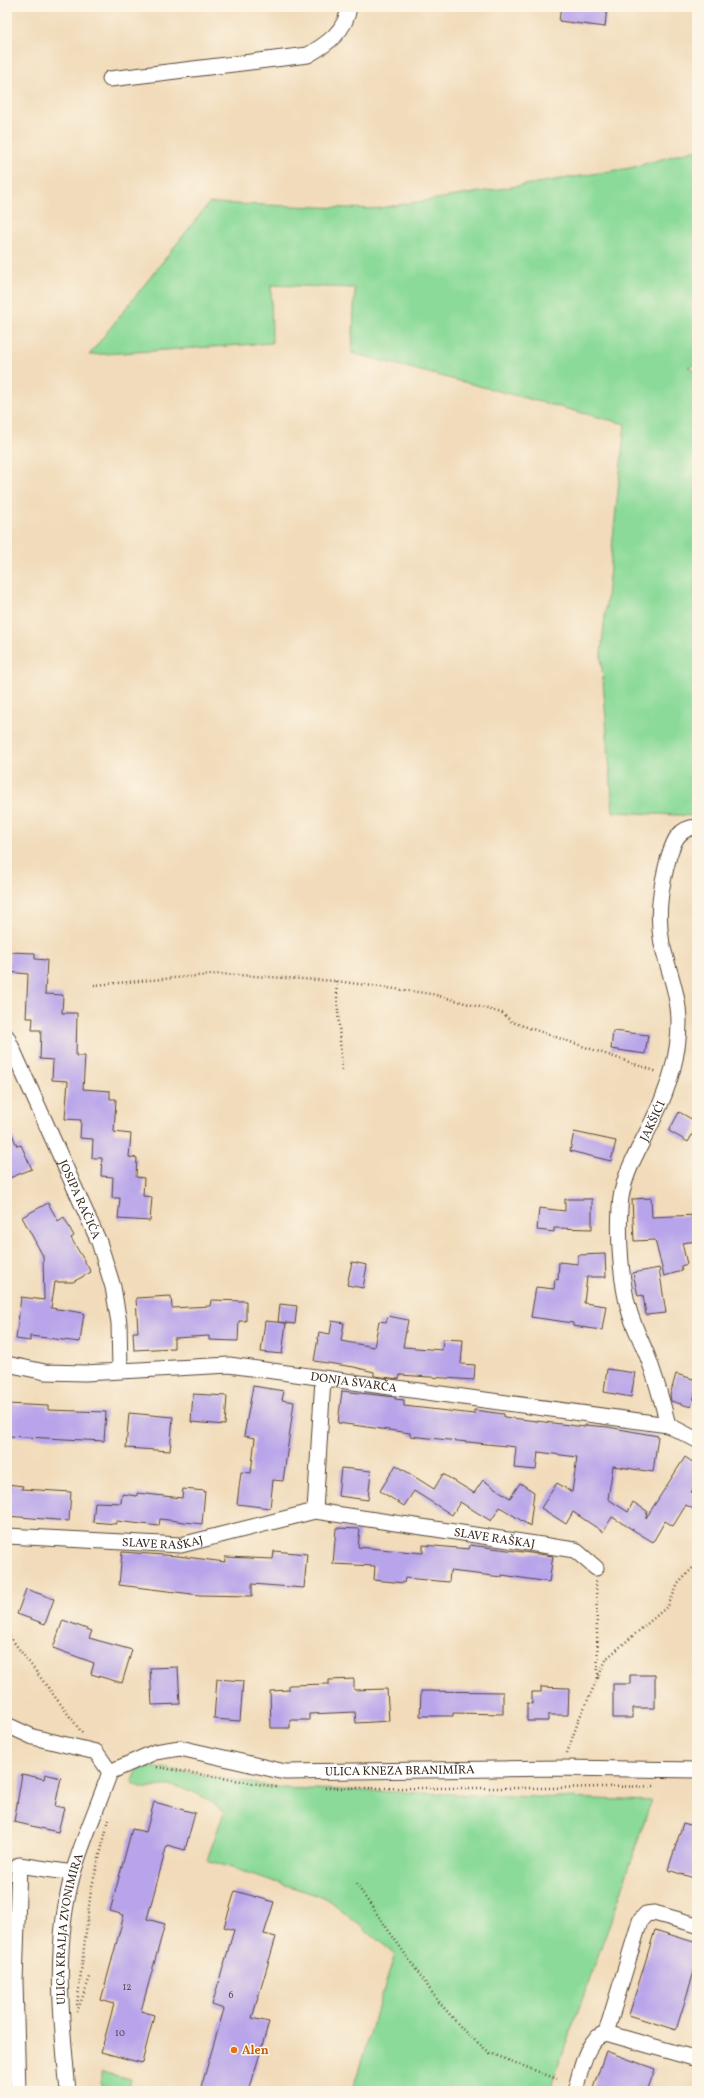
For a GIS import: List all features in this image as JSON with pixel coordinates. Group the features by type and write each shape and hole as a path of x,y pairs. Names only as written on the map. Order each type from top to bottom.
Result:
{"street":[{"path":"110,79 308,55 327,44 341,29 348,15 349,7"},
{"name":"JAKŠIĆI","path":"668,1425 651,1366 629,1311 624,1287 620,1208 624,1181 660,1104 670,1076 676,1052 679,1021 678,1005 661,936 659,920 660,898 664,875 674,841 681,830 697,827"},
{"name":"JOSIPA RAČIĆA","path":"7,1037 99,1242 113,1287 119,1323 120,1370"},
{"name":"DONJA ŠVARČA","path":"7,1364 45,1372 85,1373 230,1365 323,1379 668,1425 697,1440"},
{"path":"315,1511 323,1379"},
{"name":"SLAVE RAŠKAJ","path":"7,1536 181,1545 315,1511 575,1550 596,1568"},
{"path":"7,1725 33,1737 96,1752 110,1772"},
{"name":"ULICA KNEZA BRANIMIRA","path":"110,1772 155,1752 180,1748 286,1772 561,1768 697,1770"},
{"name":"ULICA KRALJA ZVONIMIRA","path":"68,2091 60,2006 61,1944 73,1873 110,1772"},
{"path":"14,1869 73,1873"},
{"path":"7,1903 14,1869"},
{"path":"14,1869 18,2091"},
{"path":"606,2033 640,1921 646,1914 654,1913 697,1925"},
{"path":"7,2030 16,2008"},
{"path":"575,2091 590,2044 598,2035 606,2033 697,2059"}],"path":[{"path":"94,985 220,974 336,981 432,994 502,1013 512,1022 670,1076"},
{"path":"336,981 342,1071"},
{"path":"561,1768 579,1719 607,1658 668,1606 678,1584 697,1563"},
{"path":"596,1568 598,1678"},
{"path":"7,1633 96,1752"},
{"path":"150,1768 156,1767 282,1788"},
{"path":"322,1788 548,1788 658,1786"},
{"path":"77,2020 76,2012 91,1890 110,1817"},
{"path":"356,1884 438,2001 465,2032 490,2053 557,2079"},
{"path":"76,2012 90,1977"}],"green space":[{"path":"697,149 697,363 688,367 697,371 697,816 613,812 601,654 625,424 352,353 355,288 271,285 272,343 89,355 209,203 374,209 630,168"},
{"path":"156,1767 282,1788 651,1801 620,1895 549,2091 352,2091 395,1954 326,1898 207,1860 224,1812 206,1799 186,1789 171,1786 143,1788 132,1783 138,1769"},
{"path":"101,2072 131,2079 128,2091 101,2091"}],"building":[{"path":"561,7 607,7 605,27 559,21"},
{"path":"10,952 35,953 35,959 47,960 45,994 63,995 62,1013 77,1013 76,1056 85,1056 83,1089 110,1091 110,1099 116,1099 114,1132 131,1134 129,1157 137,1158 136,1177 144,1178 143,1196 152,1197 150,1221 118,1219 120,1198 112,1198 113,1177 101,1176 102,1158 92,1158 93,1139 80,1138 81,1120 65,1119 68,1081 52,1080 53,1060 40,1059 41,1030 32,1030 33,1018 26,1018 28,974 8,972"},
{"path":"613,1031 648,1035 645,1054 611,1049"},
{"path":"679,1112 697,1122 697,1126 688,1142 669,1131"},
{"path":"7,1122 17,1146 21,1145 32,1169 7,1179"},
{"path":"574,1132 616,1141 611,1161 570,1151"},
{"path":"651,1198 652,1217 697,1215 697,1241 682,1243 687,1264 681,1266 682,1271 664,1276 655,1240 634,1241 632,1199"},
{"path":"565,1199 592,1199 592,1229 554,1228 554,1232 537,1230 539,1208 565,1211"},
{"path":"48,1203 58,1221 64,1217 74,1236 71,1238 91,1272 73,1282 55,1282 51,1308 84,1313 80,1342 30,1336 30,1341 16,1339 21,1297 44,1300 43,1256 22,1217"},
{"path":"605,1254 606,1277 587,1277 584,1303 606,1306 602,1330 573,1326 573,1323 531,1317 536,1287 554,1289 555,1279 558,1280 559,1262 578,1264 578,1255"},
{"path":"352,1262 367,1265 363,1288 347,1285"},
{"path":"659,1268 666,1313 646,1315 643,1295 638,1296 633,1273"},
{"path":"171,1296 172,1308 210,1306 211,1300 246,1301 246,1321 239,1321 238,1341 209,1340 209,1336 174,1338 174,1348 134,1350 133,1332 138,1332 136,1298"},
{"path":"280,1304 297,1306 295,1324 278,1322"},
{"path":"388,1316 408,1320 403,1347 442,1350 443,1339 463,1340 461,1364 475,1365 474,1380 400,1375 399,1379 374,1376 374,1372 354,1367 314,1361 319,1332 330,1334 332,1321 344,1323 341,1341 374,1347 379,1321 386,1322"},
{"path":"265,1321 286,1323 282,1354 261,1352"},
{"path":"607,1369 635,1373 631,1397 604,1392"},
{"path":"676,1374 697,1380 697,1387 691,1407 671,1401 670,1395"},
{"path":"253,1386 284,1391 282,1400 294,1402 283,1481 273,1480 270,1508 237,1504 241,1472 251,1473 255,1438 244,1436"},
{"path":"342,1391 395,1397 395,1399 404,1400 404,1406 474,1414 474,1410 504,1414 504,1417 585,1427 585,1425 608,1427 658,1436 653,1472 613,1466 608,1499 628,1512 633,1502 647,1511 646,1518 685,1457 697,1465 697,1482 691,1492 697,1495 697,1511 686,1505 673,1526 665,1521 653,1542 612,1517 603,1532 573,1512 566,1524 541,1508 557,1483 572,1492 577,1457 538,1452 536,1470 514,1468 516,1447 410,1436 410,1433 338,1423"},
{"path":"193,1394 227,1396 225,1425 191,1422"},
{"path":"7,1404 48,1406 48,1410 106,1412 104,1441 7,1436"},
{"path":"129,1413 173,1417 170,1451 126,1448"},
{"path":"396,1465 434,1489 443,1474 474,1493 483,1480 510,1498 520,1483 534,1492 530,1526 500,1507 491,1521 460,1502 452,1515 414,1491 404,1506 380,1491"},
{"path":"341,1468 371,1471 368,1500 338,1496"},
{"path":"7,1484 23,1486 22,1489 71,1492 69,1521 7,1516"},
{"path":"183,1489 205,1491 202,1524 160,1519 159,1526 116,1521 116,1524 93,1522 95,1502 121,1503 122,1494 137,1496 137,1493 182,1498"},
{"path":"336,1528 360,1529 358,1547 423,1553 423,1545 469,1549 470,1545 553,1556 549,1582 502,1575 502,1577 450,1571 449,1582 405,1578 404,1583 374,1580 375,1566 333,1564"},
{"path":"274,1551 307,1554 304,1588 252,1584 252,1596 200,1595 119,1585 122,1552 178,1556 225,1562 225,1557 273,1559"},
{"path":"26,1589 54,1599 45,1624 17,1614"},
{"path":"63,1620 92,1631 89,1638 132,1650 122,1683 91,1674 94,1663 53,1648"},
{"path":"178,1667 180,1704 152,1705 150,1668"},
{"path":"630,1675 655,1675 655,1708 633,1708 633,1718 613,1718 613,1684 630,1684"},
{"path":"217,1679 243,1681 240,1721 214,1719"},
{"path":"354,1679 354,1690 387,1689 389,1721 356,1723 355,1712 309,1714 309,1720 290,1720 290,1728 271,1728 270,1691 289,1690 289,1685 329,1684 329,1680"},
{"path":"541,1687 569,1688 568,1715 548,1715 548,1721 527,1721 527,1703 532,1704 532,1692 541,1692"},
{"path":"421,1691 503,1692 503,1714 453,1713 453,1716 420,1716"},
{"path":"22,1774 44,1779 45,1774 61,1778 55,1806 64,1808 58,1832 14,1822"},
{"path":"154,1802 195,1813 185,1850 167,1845 147,1919 165,1924 141,2011 154,2015 142,2063 101,2052 114,2004 101,2000 124,1915 110,1911 132,1829 146,1832"},
{"path":"683,1823 697,1827 697,1879 668,1870"},
{"path":"235,1891 274,1902 264,1934 276,1937 252,2018 269,2022 249,2091 200,2091 224,2009 212,2005 234,1930 224,1927"},
{"path":"655,1930 697,1943 697,1962 676,2030 629,2015"},
{"path":"606,2051 655,2069 647,2091 592,2091"}],"place":[{"name":"Alen","path":"234,2050"}]}
